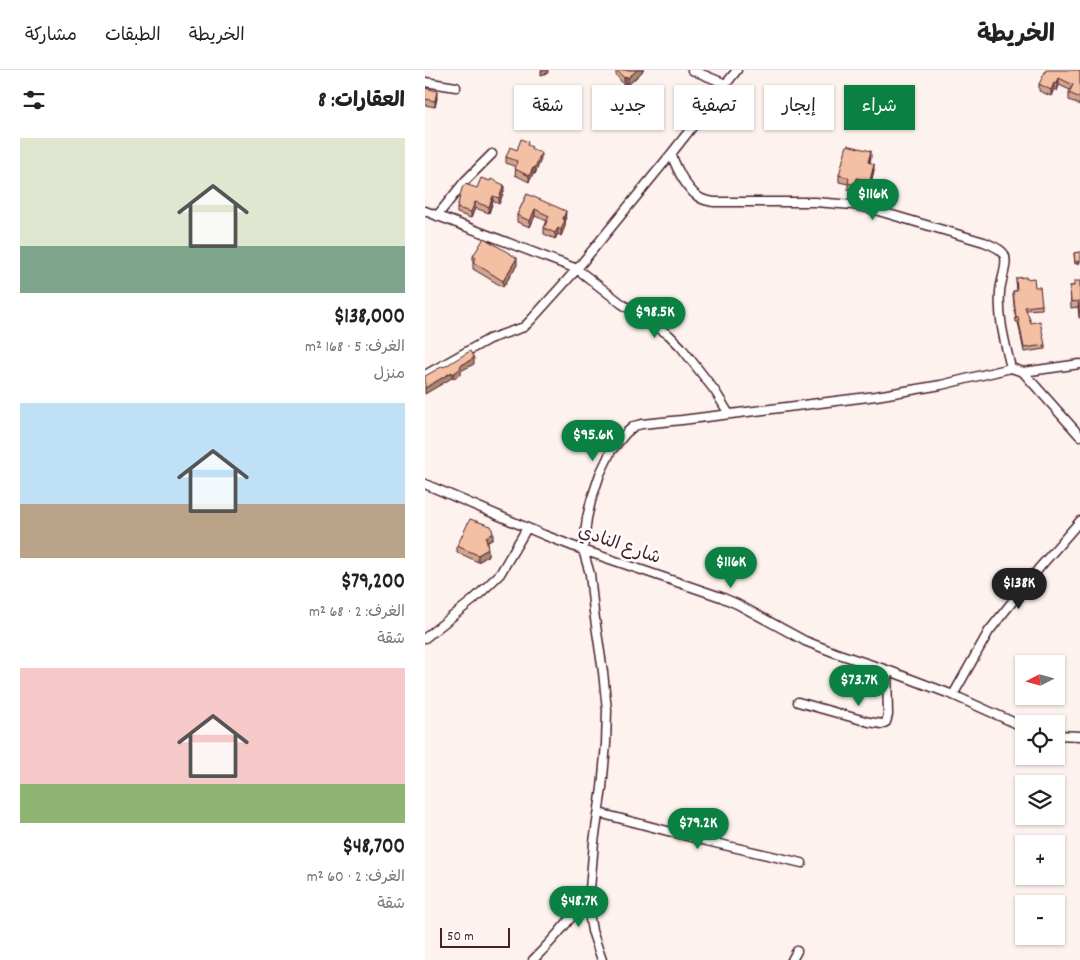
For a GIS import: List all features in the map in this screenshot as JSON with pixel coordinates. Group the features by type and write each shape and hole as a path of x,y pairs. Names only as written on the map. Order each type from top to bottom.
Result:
{"street":[{"path":"692,70 726,84"},
{"path":"425,375 489,339 524,327 577,269 737,70"},
{"path":"425,82 456,87"},
{"path":"437,216 465,182 492,154"},
{"path":"671,154 685,182 695,194 703,199 714,202 815,202 864,207 984,242 1002,251 1005,258 1005,268 1000,288 1001,326 1011,368"},
{"path":"426,213 577,269 623,304 669,335 681,347 715,391 729,414"},
{"path":"602,960 593,938 589,912 594,842 599,814 606,744 607,710 591,574 583,550 591,502 600,474 611,451 634,426 642,424 918,389 1011,368 1023,372 1080,364"},
{"path":"1023,372 1080,436"},
{"name":"شارع النادي","path":"425,484 583,550 721,597 812,643 953,695 1015,723"},
{"path":"953,695 989,630 1080,521"},
{"path":"425,638 473,600 500,574 527,528"},
{"path":"798,702 882,724 886,722 887,715 887,670"},
{"path":"1065,735 1080,736"},
{"path":"599,814 802,863"},
{"path":"533,960 562,930 590,889"},
{"path":"792,960 797,951"}],"building":[{"path":"617,70 637,70 628,78 626,76 624,78"},
{"path":"1046,70 1080,70 1080,98 1069,93 1073,85 1059,78 1057,84 1054,83 1051,90 1039,84"},
{"path":"425,88 437,91 435,101 425,99"},
{"path":"521,139 528,142 527,145 532,147 531,149 541,153 535,168 533,168 529,176 515,169 517,161 506,157 510,147 517,150"},
{"path":"847,145 871,151 868,162 874,164 870,181 857,178 855,185 848,183 849,178 839,175"},
{"path":"481,178 490,181 491,179 504,185 499,198 493,196 489,207 475,202 471,212 457,208 462,188 465,184 477,188"},
{"path":"527,194 566,211 561,230 558,228 555,233 544,228 549,216 535,209 530,221 517,215"},
{"path":"484,238 517,258 503,281 473,262 476,258 473,256"},
{"path":"1080,252 1080,261 1075,262 1074,253"},
{"path":"1026,277 1026,279 1034,278 1035,287 1040,287 1042,305 1025,307 1031,323 1040,321 1045,345 1024,348 1018,317 1016,318 1013,291 1017,291 1016,278"},
{"path":"1074,281 1080,281 1080,312 1078,301 1071,302 1070,286 1074,286"},
{"path":"470,351 474,358 460,366 461,368 453,374 452,372 425,388 425,376"},
{"path":"470,519 491,526 493,533 486,537 488,549 478,555 457,546"}]}
